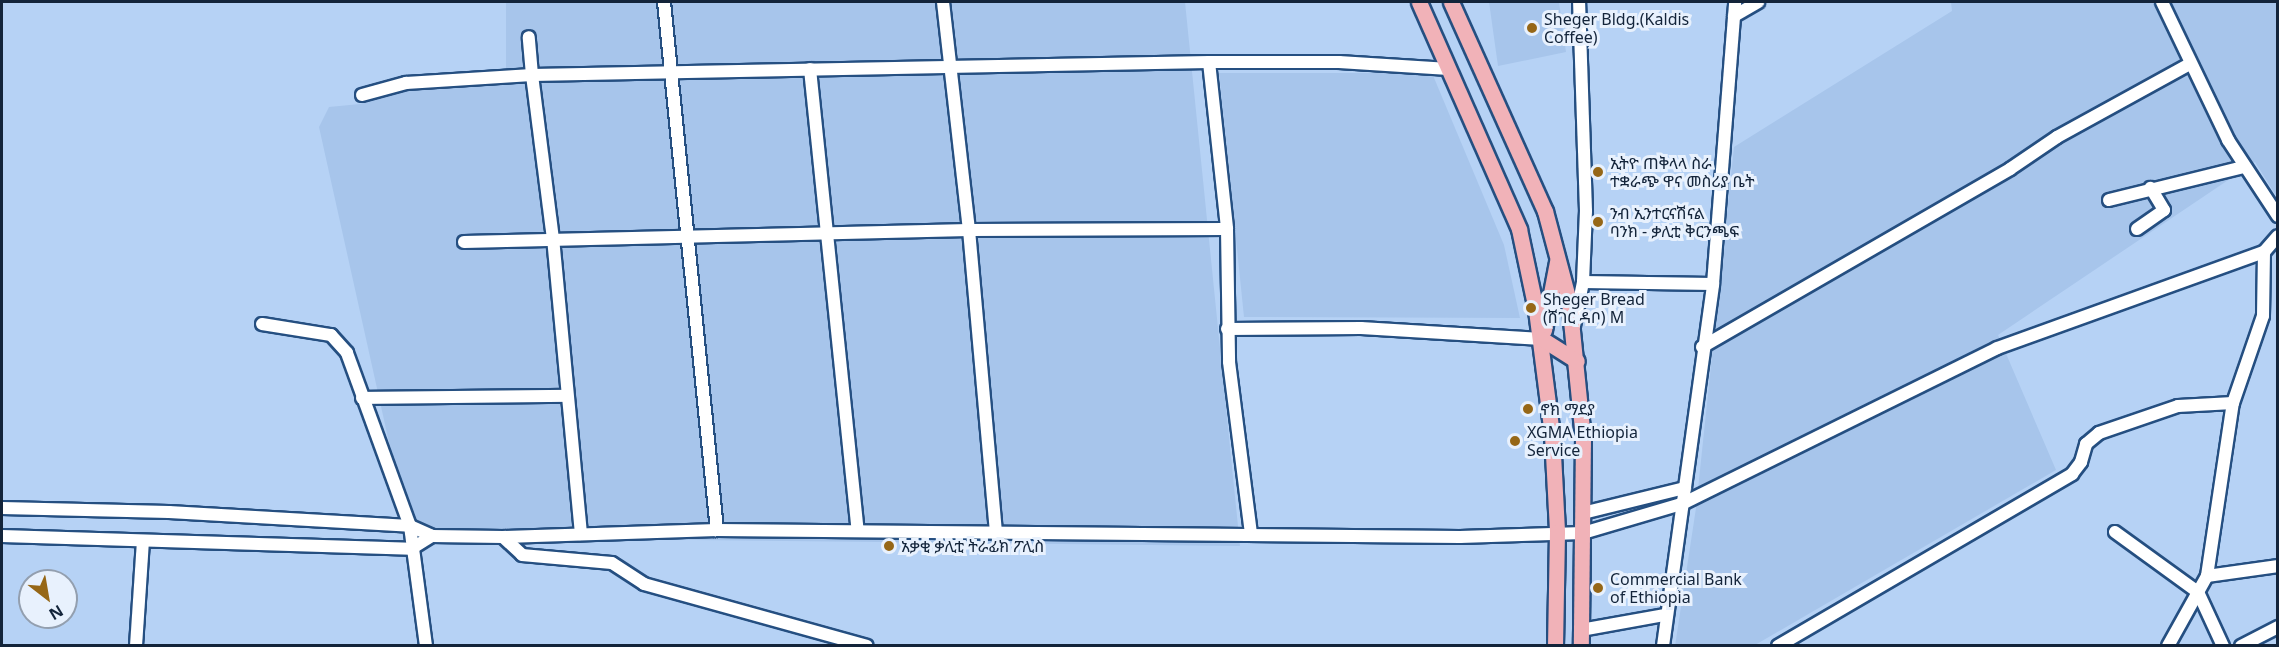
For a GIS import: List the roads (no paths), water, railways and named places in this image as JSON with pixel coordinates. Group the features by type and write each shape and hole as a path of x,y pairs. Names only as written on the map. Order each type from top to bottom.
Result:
{"main road":[{"path":"1419,2 1519,229 1542,339 1557,532 1555,645"},
{"path":"1451,2 1536,191 1558,254 1577,362 1583,513 1581,638"},
{"path":"1542,339 1558,254"},
{"path":"1542,339 1577,362"}],"street":[{"path":"664,2 717,530"},
{"path":"943,2 969,230 996,534"},
{"path":"1573,333 1583,282 1586,211 1578,2"},
{"path":"1663,645 1664,615 1684,503 1702,347 1713,284 1735,2"},
{"path":"1734,16 1758,2"},
{"path":"2162,2 2190,64 2243,166 2277,216"},
{"path":"529,38 554,239 581,534"},
{"path":"1209,62 1227,229 1227,329 1251,533"},
{"path":"362,95 406,83 532,75 810,69 950,70 1209,62 1339,62 1449,69"},
{"path":"1702,347 2010,169 2057,137 2190,64"},
{"path":"810,69 858,531"},
{"path":"2109,200 2243,166"},
{"path":"2137,229 2164,210 2151,188"},
{"path":"464,242 969,230 1227,229"},
{"path":"2,508 169,512 410,526 432,536 503,537 717,530 996,534 1251,533 1460,537 1583,532 1684,503 1997,348 2264,252 2277,236"},
{"path":"2168,645 2207,576 2233,403 2263,316 2264,252"},
{"path":"1583,282 1713,284"},
{"path":"262,324 337,338 347,353 410,526 411,549 426,645"},
{"path":"1227,329 1361,328 1542,339"},
{"path":"362,398 567,396"},
{"path":"1778,645 2072,474 2081,462 2086,444 2099,433 2178,406 2233,403"},
{"path":"1583,513 1685,488"},
{"path":"2115,532 2198,592 2223,645"},
{"path":"2,536 411,549 432,536"},
{"path":"503,537 522,555 612,563 644,584 867,645"},
{"path":"136,645 143,541"},
{"path":"2207,576 2277,566"},
{"path":"1581,638 1664,615"},
{"path":"2241,645 2277,627"}],"place":[{"name":"Sheger Bldg.(Kaldis Coffee)","path":"1532,28"},
{"name":"ኢትዮ ጠቅላላ ስራ ተቋራጭ ዋና መስሪያ ቤት","path":"1598,172"},
{"name":"ንብ ኢንተርናሽናል ባንክ - ቃሊቲ ቅርንጫፍ","path":"1598,222"},
{"name":"Sheger Bread (ሸገር ዳቦ) M","path":"1531,308"},
{"name":"ኖክ ማደያ","path":"1528,409"},
{"name":"XGMA Ethiopia Service","path":"1515,441"},
{"name":"አቃቂ ቃሊቲ ትራፊክ ፖሊስ","path":"889,546"},
{"name":"Commercial Bank of Ethiopia","path":"1598,588"}]}
